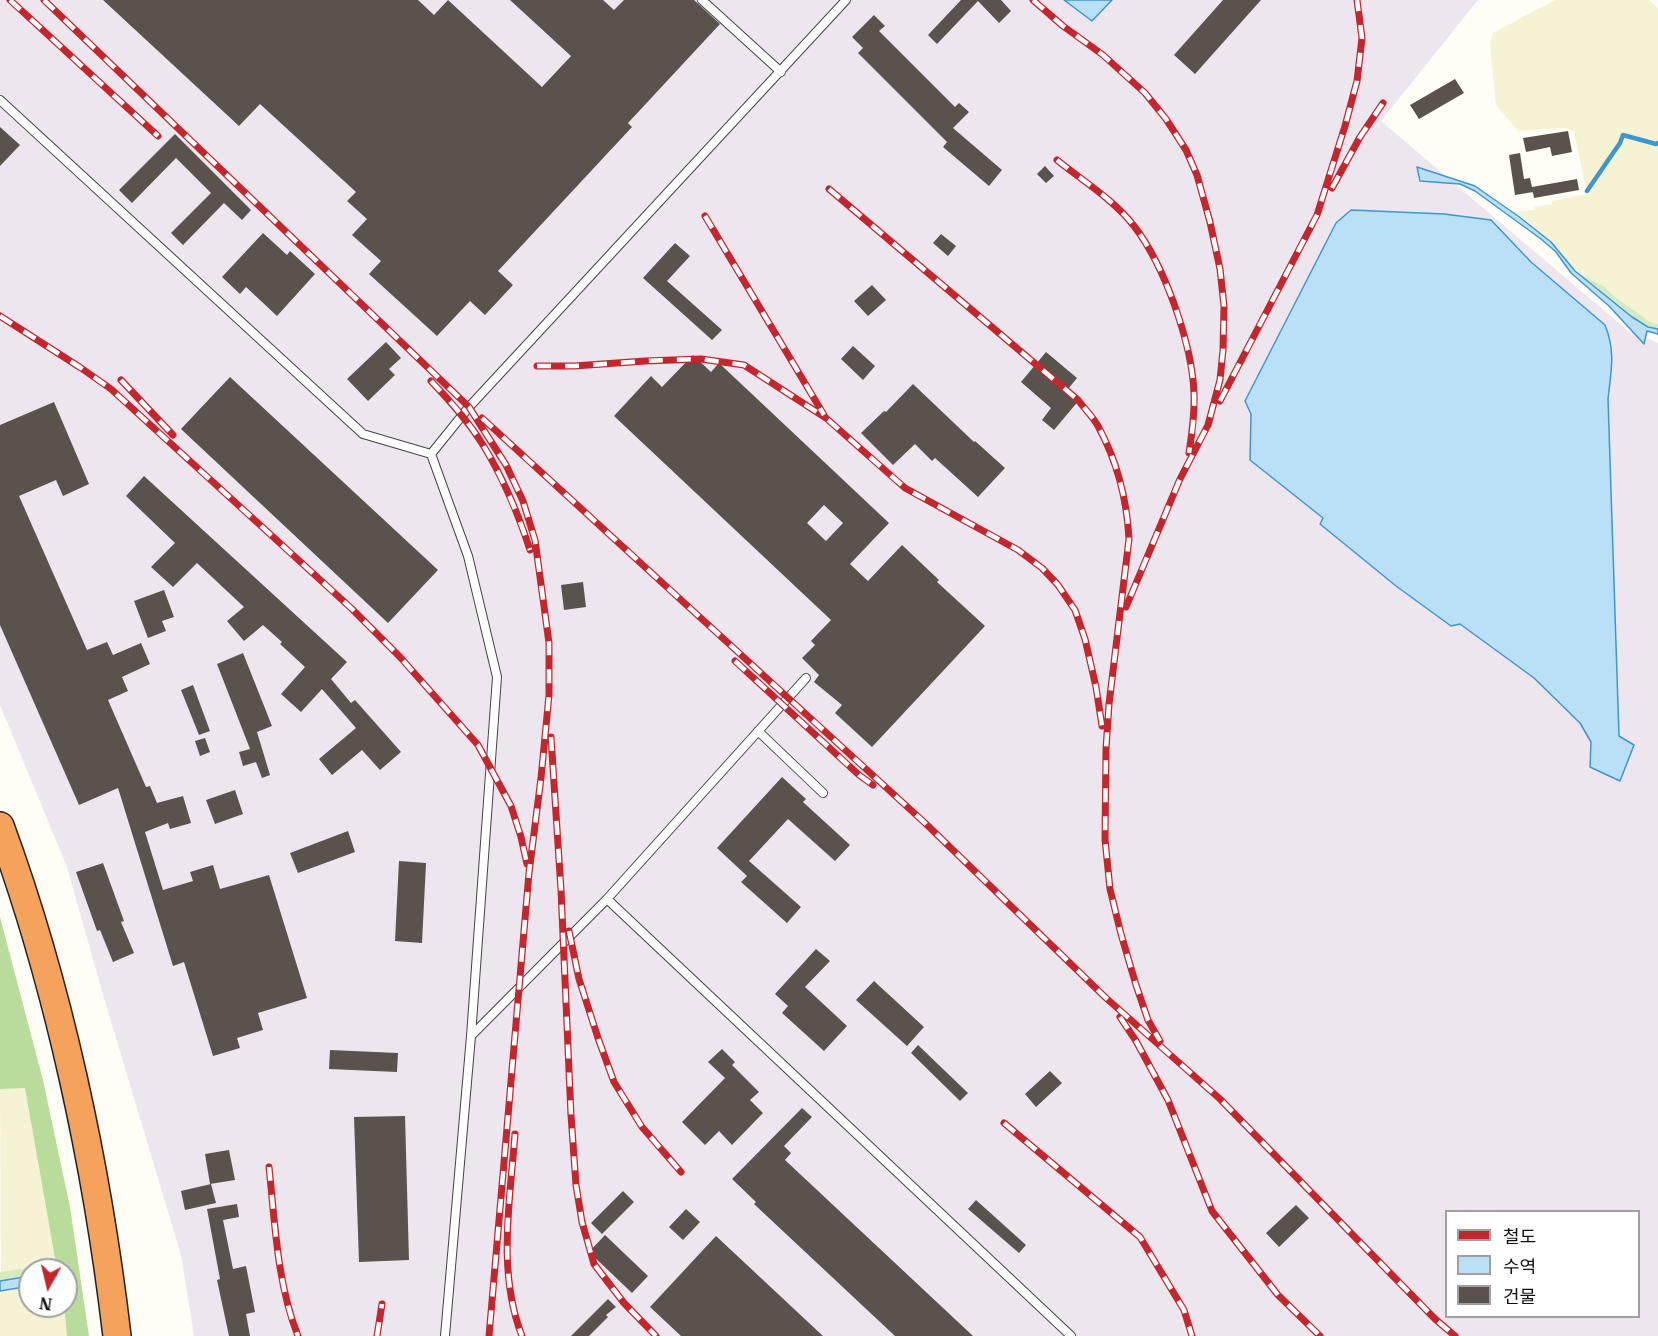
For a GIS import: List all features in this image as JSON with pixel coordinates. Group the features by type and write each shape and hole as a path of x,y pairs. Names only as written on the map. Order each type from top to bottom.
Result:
{"highway":[{"path":"0,826 36,936 78,1102 104,1238 117,1336"}],"lane":[{"path":"702,0 781,72"},
{"path":"431,454 469,407 846,0"},
{"path":"0,100 363,434 431,454"},
{"path":"431,454 468,556 496,677 471,1036 445,1336"},
{"path":"471,1036 607,899 806,678"},
{"path":"758,731 823,794"},
{"path":"607,899 1071,1336"}],"shaded area":[{"path":"0,0 1478,0 1381,121 1628,331 1658,343 1658,1336 194,1336 181,1255 67,867 0,705"},
{"path":"1555,0 1649,0 1658,8 1658,141 1623,132 1586,189 1574,131 1564,128 1518,131 1496,105 1490,43 1493,33"},
{"path":"1625,138 1658,145 1658,324 1652,323 1615,297 1605,287 1575,271 1551,242 1512,212 1535,210 1534,207 1552,204 1552,201 1588,194"},
{"path":"25,1087 55,1258 18,1258 18,1270 1,1273 0,1089"},
{"path":"18,1288 18,1318 65,1318 67,1336 0,1336 0,1291"}],"green space":[{"path":"1575,271 1605,287 1615,297 1652,323 1658,324 1658,329 1636,320"},
{"path":"0,917 43,1080 70,1207 78,1258 55,1258 25,1088 0,1089"},
{"path":"78,1261 89,1336 67,1336 65,1318 78,1318"},
{"path":"18,1270 18,1278 0,1281 0,1272"}],"water":[{"path":"1064,0 1112,0 1092,21"},
{"path":"1417,167 1475,186 1551,242 1575,271 1632,317 1648,327 1658,329 1658,334 1647,331 1644,344 1609,306 1571,273 1556,252 1541,239 1475,191 1460,184 1420,181"},
{"path":"1351,210 1444,214 1491,220 1531,262 1605,325 1612,353 1608,399 1619,736 1634,745 1620,781 1590,767 1591,742 1580,723 1534,678 1460,624 1451,626 1396,586 1320,524 1323,518 1250,460 1251,414 1245,401 1336,223"},
{"path":"18,1278 18,1288 0,1291 0,1281"}],"building":[{"path":"103,0 418,0 434,15 448,0 542,87 571,56 510,0 603,0 614,10 624,0 694,0 720,24 628,123 632,127 498,271 513,285 485,315 470,301 437,336 369,274 381,261 352,235 367,219 347,201 356,192 260,104 239,126"},
{"path":"961,0 1001,0 1011,11 999,23 978,1 937,44 928,35"},
{"path":"1223,0 1261,0 1195,74 1174,55"},
{"path":"874,15 885,26 879,31 955,107 959,103 969,112 953,128 1002,170 989,186 943,147 947,142 858,53 863,48 852,37"},
{"path":"1455,79 1464,93 1419,119 1410,105"},
{"path":"0,127 20,145 0,166"},
{"path":"1568,131 1572,152 1552,156 1550,147 1526,152 1523,138"},
{"path":"175,134 251,210 242,220 224,203 183,245 171,233 211,193 176,158 132,203 119,190"},
{"path":"1520,153 1524,179 1530,178 1533,192 1515,195 1509,155"},
{"path":"1045,166 1054,176 1046,183 1037,174"},
{"path":"1577,179 1579,190 1534,198 1532,187"},
{"path":"263,233 287,255 290,251 315,274 277,316 246,287 240,294 222,277"},
{"path":"941,234 956,246 948,256 933,243"},
{"path":"675,243 690,256 667,281 722,330 712,340 643,278"},
{"path":"872,285 886,300 868,316 854,301"},
{"path":"386,342 401,358 389,369 395,375 368,401 347,379"},
{"path":"853,346 875,366 863,380 841,359"},
{"path":"1046,352 1077,378 1068,389 1080,399 1054,430 1042,420 1051,408 1021,382"},
{"path":"693,355 711,372 719,363 889,523 850,564 868,581 902,545 939,580 937,582 985,626 872,747 835,713 842,705 814,682 819,675 802,658 815,645 811,641 831,620 614,416 651,376 662,387","holes":["824,505 843,523 826,541 807,523"]},
{"path":"230,377 438,570 388,623 181,429"},
{"path":"913,384 1005,468 978,497 935,458 932,461 915,444 893,465 861,433 884,411 886,412"},
{"path":"54,402 89,484 63,496 56,480 19,496 87,650 107,642 113,655 141,643 150,664 122,677 128,691 108,700 146,787 150,786 157,803 183,796 191,823 170,829 168,823 145,832 163,890 193,881 190,872 213,865 220,889 269,875 307,998 258,1013 263,1030 237,1038 240,1048 213,1056 184,962 173,966 118,788 79,805 0,625 0,425"},
{"path":"144,476 347,662 331,679 351,703 355,700 401,752 380,770 362,750 332,775 319,759 356,728 322,689 301,712 281,694 305,667 263,625 244,641 227,621 244,607 197,563 173,587 151,567 175,543 126,496"},
{"path":"583,582 586,607 564,610 561,585"},
{"path":"164,590 174,617 162,621 166,631 148,638 134,601"},
{"path":"243,653 272,726 257,732 270,775 262,778 256,762 243,766 239,752 250,749 217,664"},
{"path":"193,685 210,731 199,735 181,690"},
{"path":"205,738 210,752 200,756 195,741"},
{"path":"782,777 806,799 803,802 850,845 835,861 788,819 749,861 801,907 787,923 741,882 747,876 717,848"},
{"path":"235,790 243,814 215,824 206,800"},
{"path":"348,831 355,852 298,873 290,853"},
{"path":"399,861 426,863 422,943 395,941"},
{"path":"103,863 124,921 121,922 134,953 113,962 100,930 97,931 76,872"},
{"path":"816,949 830,961 805,987 847,1026 824,1051 782,1013 788,1006 775,994"},
{"path":"874,981 924,1027 907,1046 856,1000"},
{"path":"918,1045 968,1093 960,1101 911,1053"},
{"path":"722,1049 735,1062 732,1065 759,1092 750,1100 763,1113 732,1145 719,1131 705,1145 682,1122 725,1078 708,1062"},
{"path":"330,1050 398,1053 397,1072 329,1069"},
{"path":"1050,1071 1062,1083 1036,1107 1025,1094"},
{"path":"802,1108 812,1117 784,1146 791,1153 785,1160 973,1336 895,1336 754,1204 756,1202 732,1179"},
{"path":"405,1116 409,1260 359,1262 354,1117"},
{"path":"229,1150 235,1180 210,1184 205,1154"},
{"path":"211,1184 216,1203 185,1210 181,1191"},
{"path":"623,1191 634,1202 602,1234 591,1223"},
{"path":"976,1200 1026,1245 1019,1253 968,1209"},
{"path":"237,1204 239,1217 223,1220 233,1269 246,1266 255,1312 246,1314 250,1336 229,1336 217,1280 220,1279 207,1209"},
{"path":"1296,1205 1309,1218 1279,1247 1266,1233"},
{"path":"686,1209 700,1222 683,1240 669,1227"},
{"path":"605,1235 648,1276 632,1293 589,1252"},
{"path":"716,1236 823,1336 681,1336 650,1307"},
{"path":"608,1299 616,1307 606,1315 608,1317 589,1336 571,1336"}],"waterway":[{"path":"1587,191 1620,143 1623,135 1658,143"}],"railway":[{"path":"10,0 158,136"},
{"path":"44,0 469,407 506,465 523,501 535,540 549,643 549,695 529,873 489,1336"},
{"path":"1033,0 1063,26 1103,55 1145,93 1166,119 1186,150 1197,175 1220,269 1224,306 1223,350 1220,380 1208,425 1180,479 1126,607"},
{"path":"1220,401 1317,215 1357,81 1362,38 1357,0"},
{"path":"1332,188 1360,137 1383,103"},
{"path":"1057,160 1108,199 1134,226 1166,283 1182,329 1192,373 1194,408 1189,453"},
{"path":"829,189 1078,400 1096,423 1111,453 1123,495 1129,539 1109,704 1105,839 1110,889 1121,934 1148,1020 1160,1041"},
{"path":"705,216 824,415"},
{"path":"0,316 111,389 351,608 400,657 478,745 511,806 527,864"},
{"path":"537,366 701,359 744,365 826,418 905,488 1018,550 1042,568 1058,585 1075,610 1085,639 1102,726"},
{"path":"121,380 173,435"},
{"path":"431,381 459,412 483,445 510,496 530,550"},
{"path":"482,418 925,823 1106,998 1220,1099 1435,1319 1455,1336"},
{"path":"735,661 859,775 873,785"},
{"path":"551,737 561,890 571,1115 576,1185 582,1222 594,1264 624,1303 656,1336"},
{"path":"569,931 579,979 614,1082 642,1127 681,1172"},
{"path":"1120,1017 1136,1041 1168,1100 1212,1211 1278,1295 1320,1336"},
{"path":"1004,1123 1140,1237 1184,1310 1192,1336"},
{"path":"515,1134 508,1210 507,1262 514,1312 522,1336"},
{"path":"269,1167 281,1274 298,1336"},
{"path":"377,1336 382,1304"}]}
